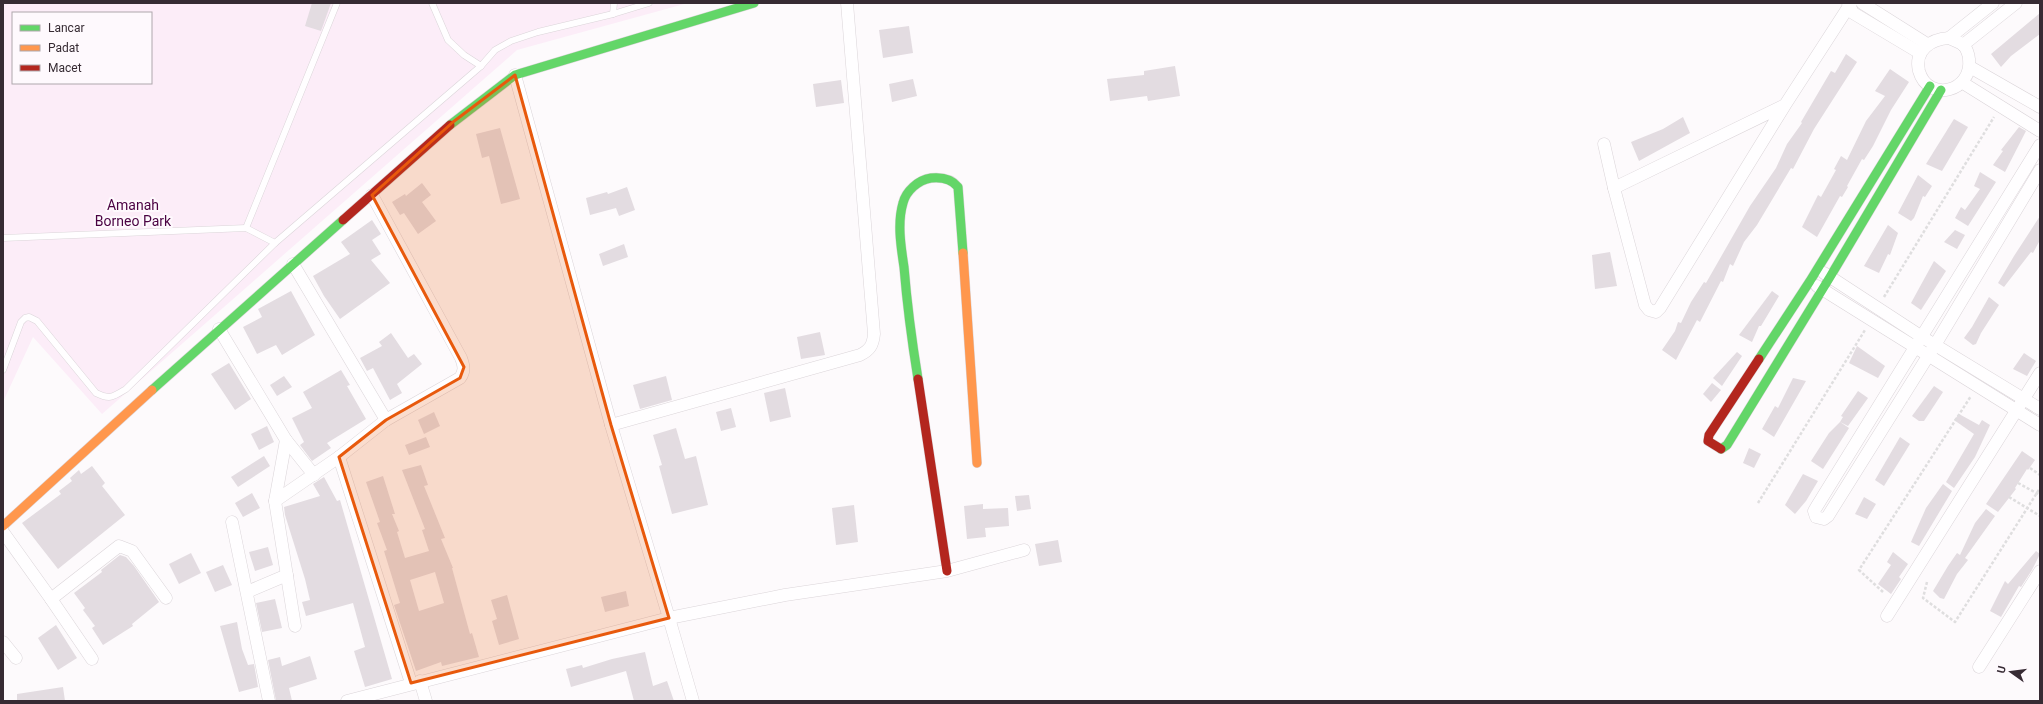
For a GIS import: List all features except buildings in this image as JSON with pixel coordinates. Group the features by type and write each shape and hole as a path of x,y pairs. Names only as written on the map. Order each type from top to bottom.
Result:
{"street":[{"path":"3,526 219,330 453,122 515,75 754,3"},
{"path":"611,425 860,355 868,351 873,343 874,334 847,3"},
{"path":"1862,3 1924,48"},
{"path":"1949,38 1993,3"},
{"path":"1963,45 2016,3"},
{"path":"1850,4 1853,13 1924,48"},
{"path":"1604,144 1645,305 1649,310 1656,312 1660,308 1785,105 1850,4"},
{"path":"1949,38 1963,45 1969,56 1970,67 1963,82 1953,89 1936,88 1921,78 1918,65 1924,48 1938,39 1949,38"},
{"path":"1970,67 2040,107"},
{"path":"515,75 611,425 693,701"},
{"path":"1963,82 2040,131"},
{"path":"1936,88 1830,277 1727,445 1722,449 1712,445 1708,441 1709,435 1936,88"},
{"path":"1614,188 1785,105"},
{"path":"2040,145 1816,506 1814,512 1816,517 1826,519 1932,350 2040,170"},
{"path":"947,571 912,340 901,228 903,203 911,188 920,181 932,178 954,180 958,187 977,463"},
{"path":"275,501 340,457 386,420 460,378 464,373 464,367 372,195"},
{"path":"293,264 386,420"},
{"path":"1818,269 1877,308 1919,342"},
{"path":"1810,281 1871,320 1919,342 2040,409"},
{"path":"219,330 286,440 314,475"},
{"path":"1932,350 1977,386 2040,425"},
{"path":"1887,616 2040,373"},
{"path":"286,440 275,501 295,626"},
{"path":"340,457 415,682 426,701"},
{"path":"232,522 269,701"},
{"path":"3,532 51,598 92,659"},
{"path":"51,598 118,546 132,551 166,598"},
{"path":"347,701 415,682 669,618 785,595 947,571 1024,550"},
{"path":"1979,667 2040,571"},
{"path":"247,592 287,575"},
{"path":"3,642 16,658"}],"lane":[{"path":"246,228 337,3"},
{"path":"432,3 448,40 464,55 481,66"},
{"path":"613,14 614,3"},
{"path":"3,370 21,322 25,318 29,317 37,321 96,393 104,397 111,397 126,389 275,243 481,66 495,50 538,32 613,14 649,3"},
{"path":"3,238 246,228 275,243"}],"path":[{"path":"1877,308 2000,106"},
{"path":"1758,503 1871,320"},
{"path":"1883,592 1859,570 1977,386"},
{"path":"2030,468 2040,475"},
{"path":"2018,482 2038,494"},
{"path":"1927,582 1923,598 1955,622 2038,494 2040,488"},
{"path":"2009,497 2040,516"}],"highlighted area":[{"path":"515,75 611,425 669,618 411,683 339,457 386,420 460,378 464,367 372,195 453,122"}],"green space":[{"name":"Amanah Borneo Park","path":"3,3 688,3 517,50 102,414 33,337 3,402"}],"traffic: fast":[{"path":"450,125 515,75 754,3"},
{"path":"1759,359 1810,281 1930,86"},
{"path":"1721,449 1727,445 1830,277 1941,90"},
{"path":"918,379 908,309 900,227 901,211 905,199 910,190 917,184 926,179 938,178 949,180 958,187 963,253"},
{"path":"152,390 343,220"}],"traffic: slow":[{"path":"963,253 977,463"},
{"path":"3,526 152,390"}],"traffic: jam":[{"path":"343,220 450,125"},
{"path":"1721,449 1708,441 1709,435 1759,359"},
{"path":"918,379 947,571"}]}
